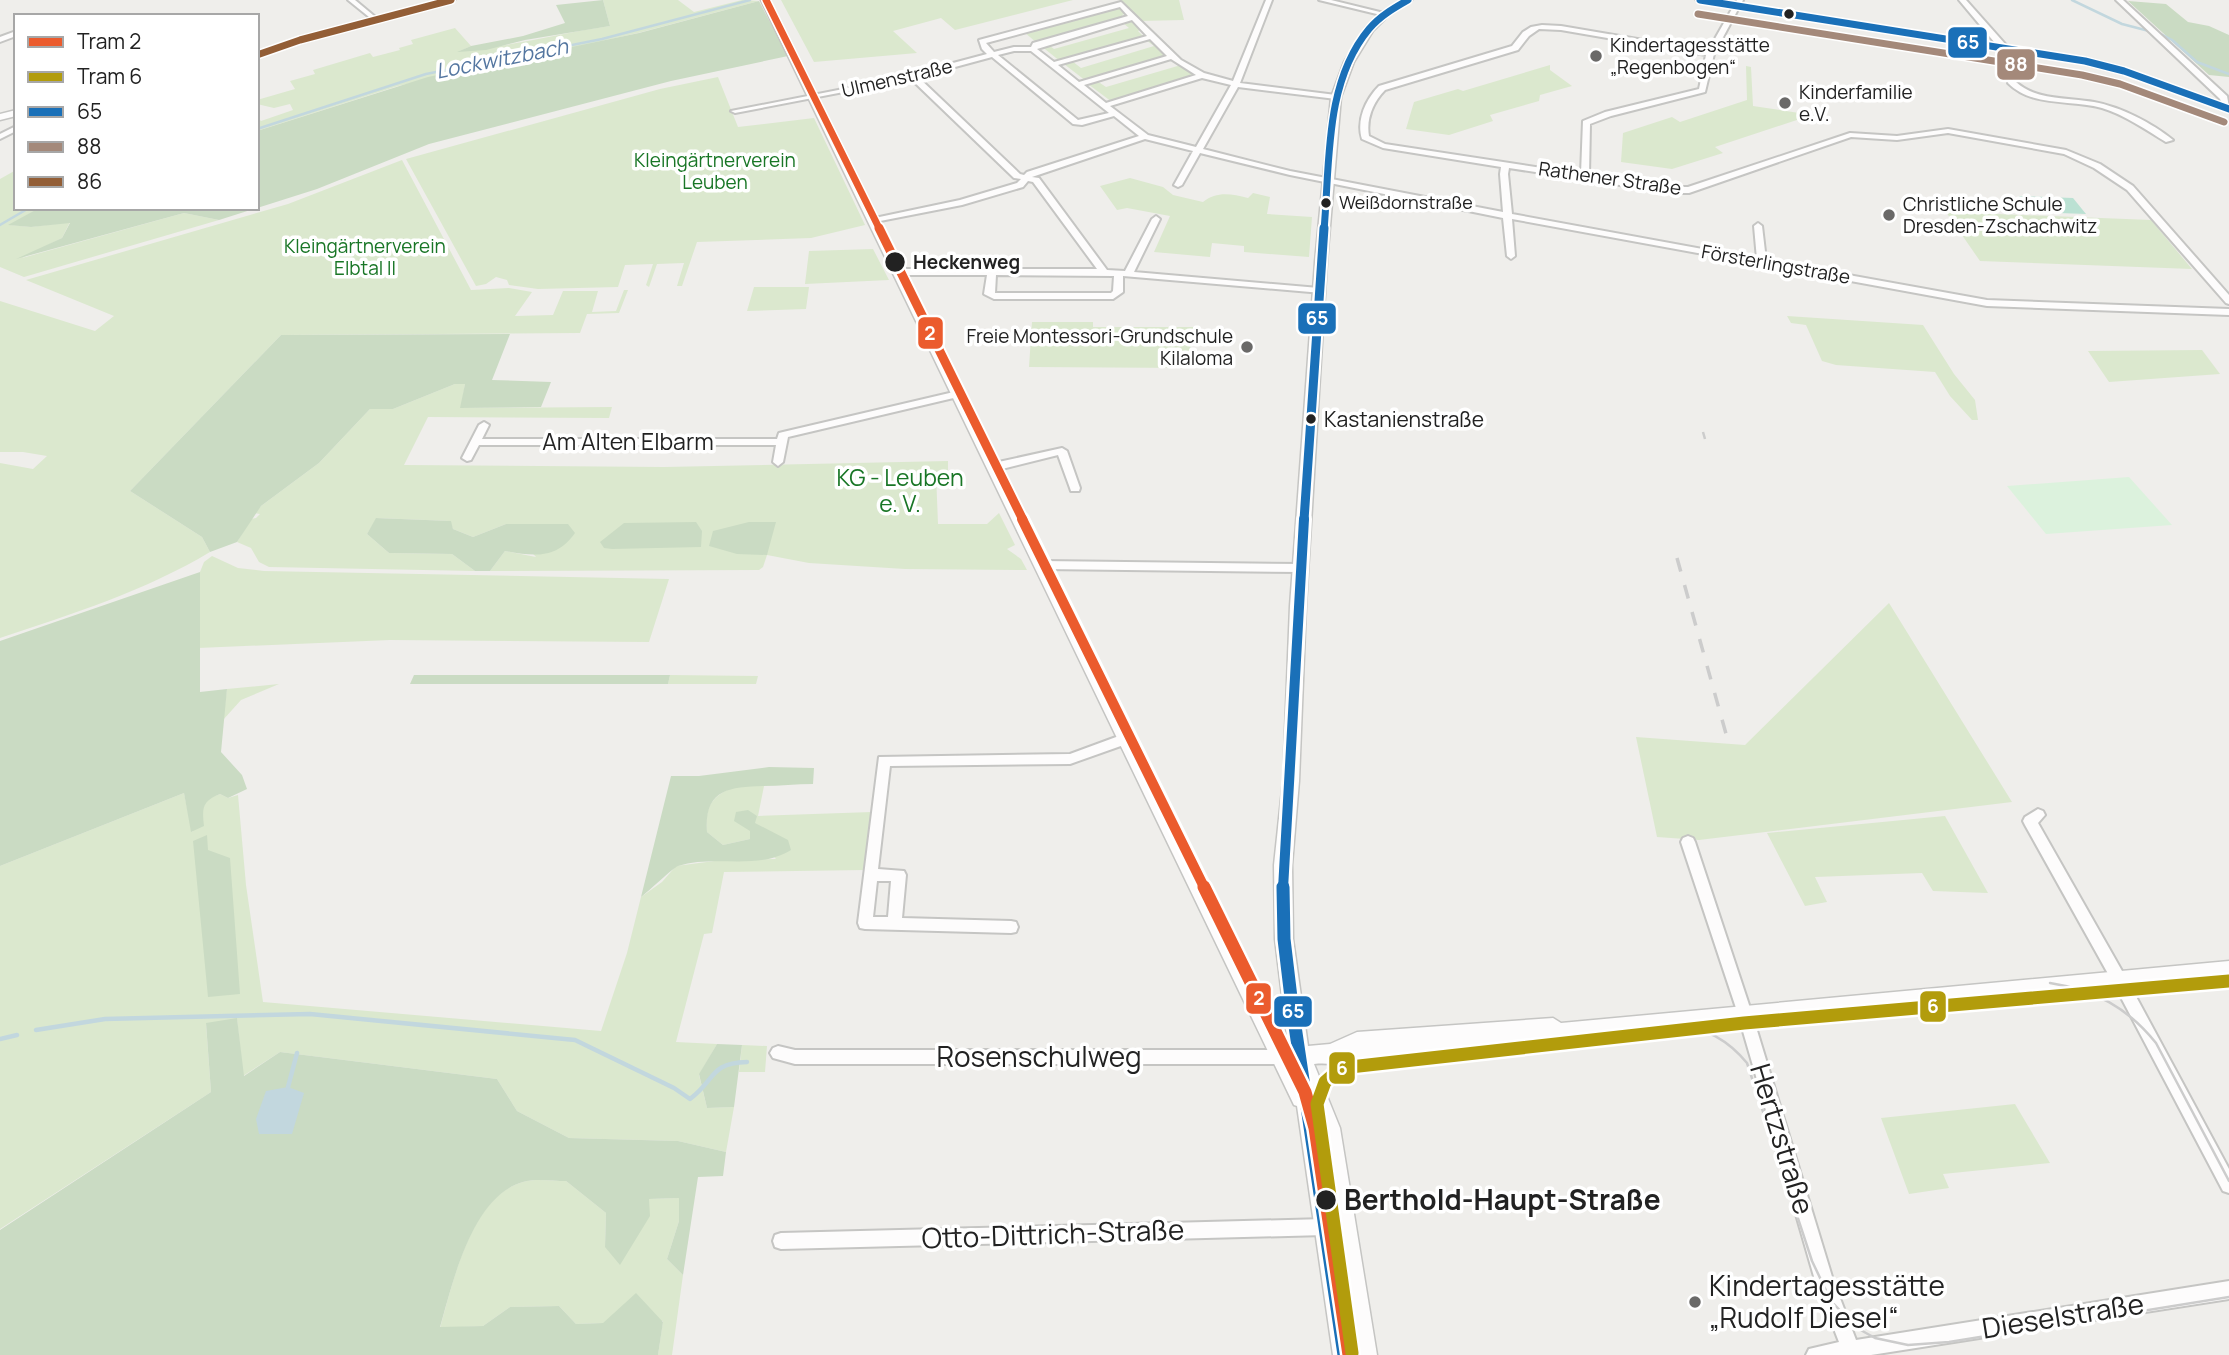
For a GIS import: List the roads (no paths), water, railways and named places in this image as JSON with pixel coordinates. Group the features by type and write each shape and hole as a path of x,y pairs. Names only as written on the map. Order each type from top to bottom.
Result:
{"street":[{"path":"351,0 376,20"},
{"path":"259,54 451,0"},
{"path":"1178,185 1237,83 1269,0"},
{"path":"1322,0 1385,14"},
{"path":"1344,1355 1308,1115 1292,1057 1284,939 1283,865 1291,781 1301,568 1320,291 1336,97 1358,44 1369,29 1385,14 1408,0"},
{"path":"1700,0 1739,3 2112,67 2226,108 2224,98 2119,0"},
{"path":"1962,0 2003,47"},
{"path":"765,1 1127,738 1330,1128 1366,1355"},
{"path":"1585,176 1586,123 1608,114 1702,90 1710,54 1739,3"},
{"path":"1116,113 1082,123 1076,122 982,42 1121,4 1187,68 1203,75 1237,83 1336,97"},
{"path":"1033,49 1036,45 1051,40 1133,17"},
{"name":"Rathener Straße","path":"1710,54 1561,28 1536,28 1528,32 1521,45 1515,48 1390,84 1377,91 1362,129 1365,137 1383,146 1671,190 1689,190 1850,135 1897,138 1936,131 2066,152 2097,166 2130,188 2229,301"},
{"path":"1054,64 1153,36"},
{"path":"976,59 1014,49 1033,49 1145,137 1328,181"},
{"path":"2015,49 2012,83 2021,91 2106,107 2169,140"},
{"path":"1079,84 1174,56"},
{"name":"Ulmenstraße","path":"735,111 914,76 976,59"},
{"path":"1106,105 1203,75"},
{"path":"914,76 1002,162 1024,179 1036,180 1104,272"},
{"path":"873,221 962,202 1020,185 1030,174 1145,137"},
{"path":"1506,164 1504,174 1510,256"},
{"name":"Försterlingstraße","path":"1328,181 1987,303 2229,312"},
{"path":"992,272 989,294 994,296 1104,298 1118,292 1124,273 1156,219"},
{"path":"1758,226 1762,261"},
{"path":"898,272 1104,272 1320,291"},
{"name":"Am Alten Elbarm","path":"475,442 781,442 783,435 958,394"},
{"path":"467,458 484,425"},
{"path":"778,462 781,442"},
{"path":"994,467 1062,451 1075,488"},
{"path":"1042,565 1301,568"},
{"path":"1011,927 865,923 884,761 1070,759 1127,738"},
{"path":"2038,815 2030,821 2229,1185"},
{"name":"Hertzstraße","path":"1688,842 1745,1014 1824,1280 1852,1352"},
{"path":"871,875 898,875 894,924"},
{"path":"1292,1057 1331,1053 1364,1058 1514,1042 1569,1031 2229,970"},
{"name":"Rosenschulweg","path":"778,1054 795,1057 1292,1057"},
{"name":"Otto-Dittrich-Straße","path":"781,1241 1325,1227"},
{"name":"Dieselstraße","path":"1815,1355 1852,1352 2229,1290"}],"water":[{"path":"288,1087 304,1093 292,1134 259,1134 256,1119 266,1091"}],"waterway":[{"name":"Lockwitzbach","path":"259,128 426,74 602,39 750,0"},
{"name":"Lockwitzbach","path":"2072,0 2122,24 2149,31"},
{"name":"Lockwitzbach","path":"2157,32 2172,40 2197,62 2229,74"},
{"name":"Lockwitzbach","path":"0,225 26,210"},
{"path":"36,1030 105,1019 310,1014 575,1040 674,1088 690,1099 719,1069 747,1062"},
{"path":"0,1039 17,1035"},
{"path":"288,1087 297,1053"}],"tram line":[{"name":"2","path":"766,0 1305,1092 1315,1128 1349,1355"},
{"name":"6","path":"1352,1353 1317,1104 1325,1082 1341,1068 1744,1023 2229,981"},
{"path":"2050,983 2081,990 2109,1002 2145,1030 2156,1043 2229,1181"},
{"path":"1676,1024 1716,1036 1747,1063 1812,1261 1831,1301 1857,1328 1875,1338 1908,1345 1949,1342 2229,1297"}],"railway":[{"path":"1703,432 1705,439"},
{"path":"1677,558 1728,741"}],"place":[{"name":"Kindertagesstätte „Regenbogen“","path":"1596,56"},
{"name":"Kinderfamilie e.V.","path":"1785,103"},
{"name":"Weißdornstraße","path":"1326,203"},
{"name":"Christliche Schule Dresden-Zschachwitz","path":"1889,215"},
{"name":"Heckenweg","path":"895,262"},
{"name":"Freie Montessori-Grundschule Kilaloma","path":"1247,347"},
{"name":"Kastanienstraße","path":"1311,419"},
{"name":"Berthold-Haupt-Straße","path":"1326,1200"},
{"name":"Kindertagesstätte „Rudolf Diesel“","path":"1695,1302"}],"park label":[{"name":"Kleingärtnerverein Leuben","path":"715,171"},
{"name":"Kleingärtnerverein Elbtal II","path":"365,257"},
{"name":"KG - Leuben e. V.","path":"900,491"}]}
